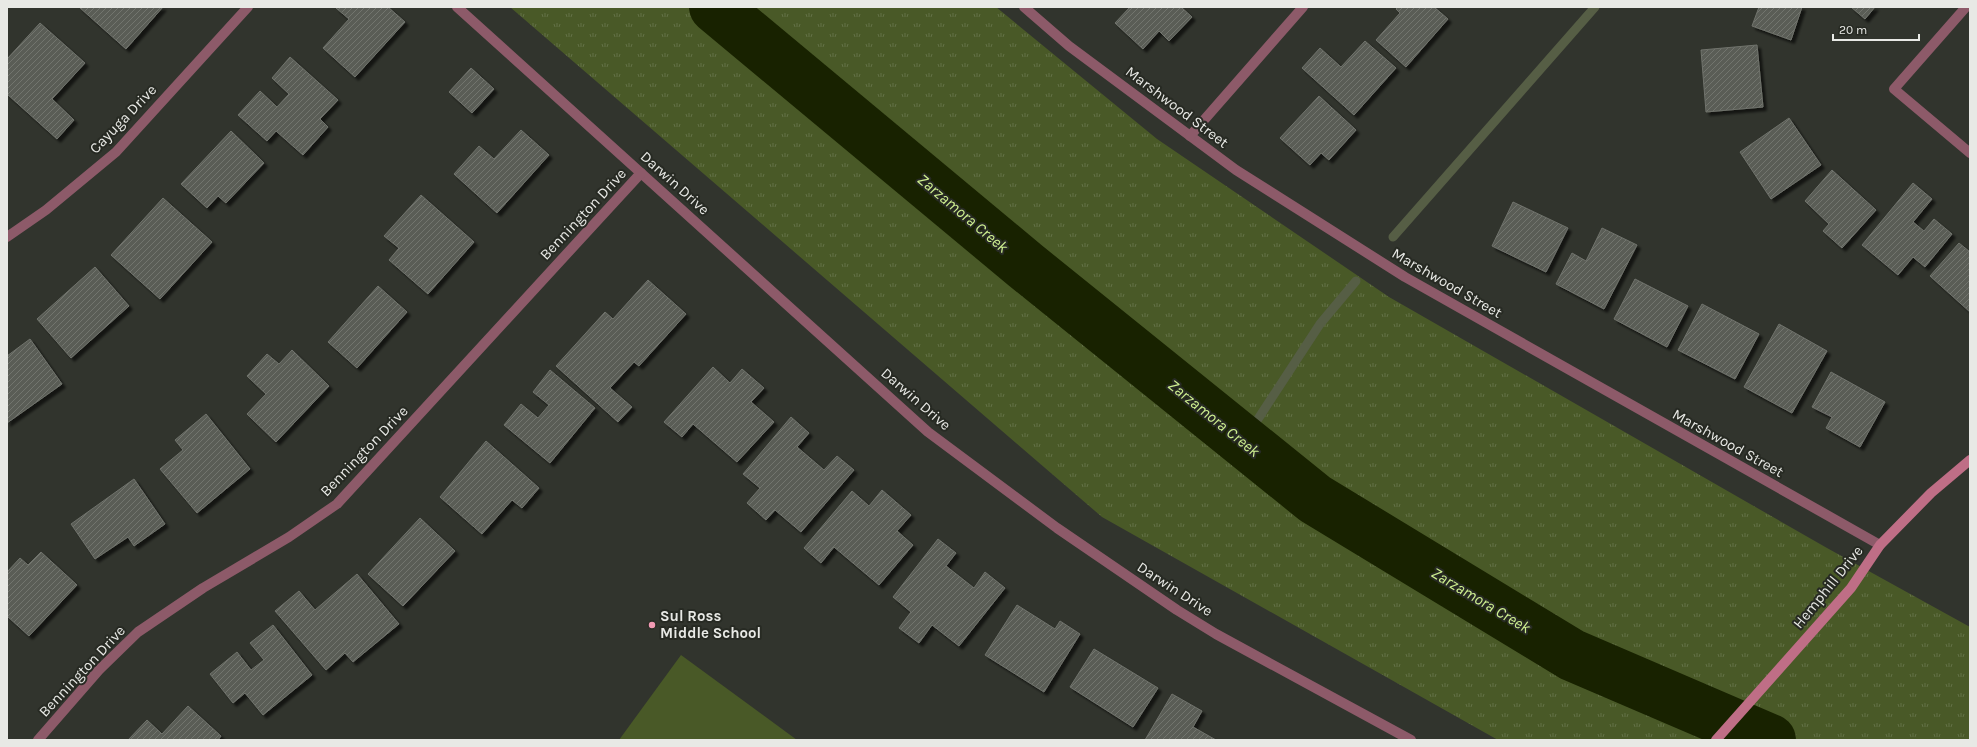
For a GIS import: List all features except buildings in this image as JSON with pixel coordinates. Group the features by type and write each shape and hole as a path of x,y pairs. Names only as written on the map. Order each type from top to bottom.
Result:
{"street":[{"name":"Cayuga Drive","path":"7,237 46,210 116,152 248,7"},
{"name":"Darwin Drive","path":"457,7 928,432 1057,528 1177,610 1216,634 1411,740"},
{"name":"Marshwood Street","path":"1024,7 1069,46 1236,170 1404,277 1880,545"},
{"path":"1190,136 1303,7"},
{"path":"1966,7 1894,90 1970,153"},
{"name":"Bennington Drive","path":"38,740 99,670 138,632 203,588 289,537 337,504 641,173"},
{"name":"Hemphill Drive","path":"1716,740 1851,588 1880,545 1931,493 1970,460"}],"green space":[{"path":"510,7 996,7 1157,139 1389,297 1827,548 1970,627 1970,740 1498,740 1102,517"},
{"path":"681,655 797,740 619,740"}],"waterway":[{"name":"Zarzamora Creek","path":"715,7 1026,266 1315,499 1572,655 1770,740"},
{"path":"1393,237 1595,7"},
{"path":"1243,442 1320,324 1356,281"}],"place":[{"name":"Sul Ross Middle School","path":"652,625"}]}
